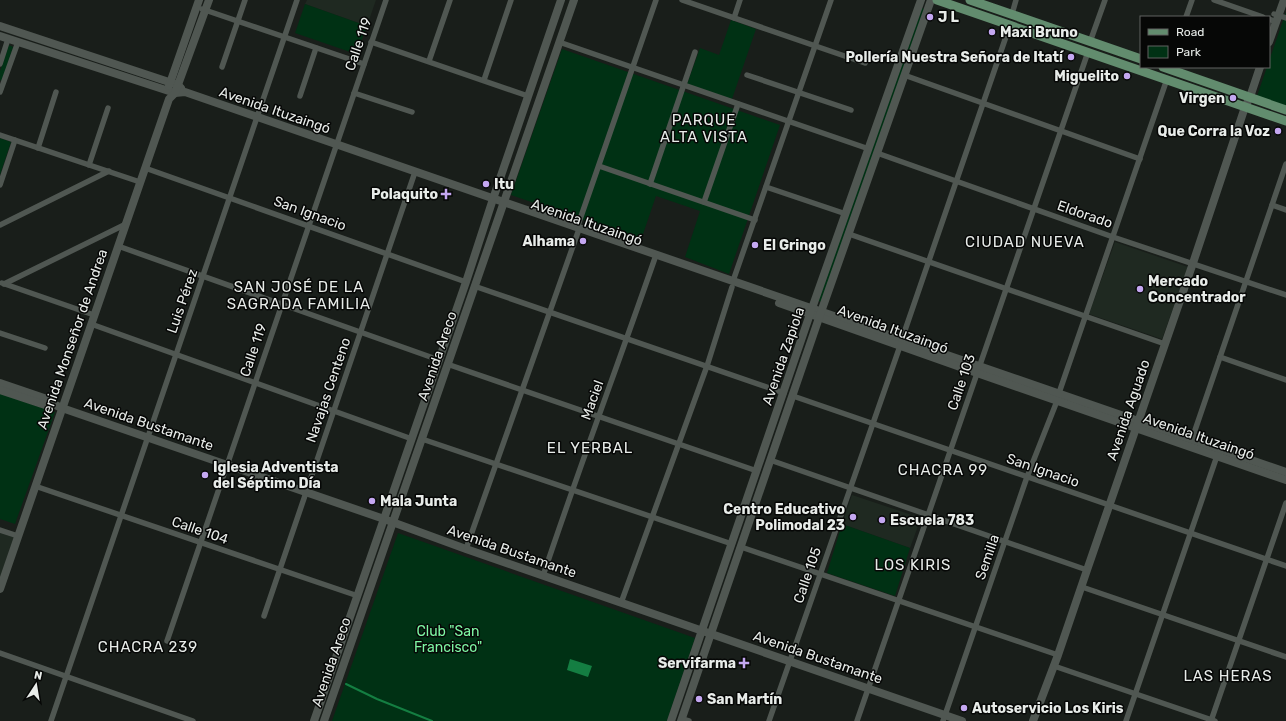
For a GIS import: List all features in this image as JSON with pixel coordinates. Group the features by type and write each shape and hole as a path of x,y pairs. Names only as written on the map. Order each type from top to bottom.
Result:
{"main road":[{"name":"Avenida Monseñor de Andrea","path":"0,589 170,94 209,0"},
{"name":"Avenida Areco","path":"314,721 562,0"},
{"name":"Avenida Areco","path":"324,721 574,0"},
{"name":"Avenida Zapiola","path":"671,721 921,0"},
{"name":"Avenida Zapiola","path":"684,720 711,634 820,314 931,0"},
{"path":"937,0 1286,121"},
{"path":"970,0 1140,59"},
{"path":"1270,39 1279,0"},
{"path":"1270,28 1284,0"},
{"name":"Avenida Monseñor de Andrea","path":"174,83 197,4"},
{"name":"Avenida Ituzaingó","path":"0,26 174,83 185,92 978,370 1218,452 1286,472"},
{"name":"Avenida Ituzaingó","path":"4,37 170,94 185,92"},
{"path":"1166,68 1286,110"},
{"name":"Avenida Aguado","path":"1033,721 1058,656 1193,263 1245,107 1256,68"},
{"name":"Avenida Aguado","path":"1247,96 1260,68"},
{"name":"Avenida Bustamante","path":"0,383 47,399 53,404 62,408 868,688 944,718 962,721"},
{"name":"Avenida Bustamante","path":"0,390 45,405 53,404"},
{"name":"Avenida Ituzaingó","path":"1137,425 1192,439 1218,452 1286,480"}],"street":[{"path":"222,67 245,0"},
{"name":"Luis Pérez","path":"66,676 297,0"},
{"name":"Calle 119","path":"167,641 386,0"},
{"path":"429,61 450,0"},
{"path":"484,80 511,0"},
{"path":"466,549 550,312 656,0"},
{"path":"682,0 865,63"},
{"path":"734,18 740,0"},
{"path":"621,603 707,366 732,284 831,0"},
{"path":"1012,14 1016,0"},
{"path":"1090,42 1105,0"},
{"path":"1186,16 1192,0"},
{"path":"1214,0 1260,16"},
{"path":"197,4 205,10 364,64"},
{"name":"Calle 105","path":"769,721 851,488 1010,25"},
{"path":"0,64 4,37"},
{"path":"1,88 18,42"},
{"path":"371,42 528,96"},
{"path":"559,42 869,149"},
{"path":"300,96 316,48"},
{"path":"650,184 696,52"},
{"name":"Calle 103","path":"857,721 1088,52"},
{"path":"747,75 851,110"},
{"path":"904,75 1140,159"},
{"name":"Semilla","path":"944,718 1027,477 1058,397 1167,79"},
{"path":"38,148 56,92"},
{"path":"354,93 412,112"},
{"path":"704,202 738,104"},
{"path":"89,165 108,108"},
{"path":"0,135 140,182"},
{"path":"0,185 15,140"},
{"name":"Eldorado","path":"877,153 1113,237 1286,295"},
{"path":"1192,439 1286,164"},
{"path":"599,166 755,220"},
{"name":"San Ignacio","path":"145,168 466,282"},
{"path":"0,225 109,171"},
{"name":"Navajas Centeno","path":"264,616 415,172"},
{"path":"766,187 846,214"},
{"path":"1272,205 1286,210"},
{"path":"2,283 126,224"},
{"path":"849,234 1165,344"},
{"path":"118,246 439,360"},
{"name":"Maciel","path":"543,576 655,257"},
{"path":"2,283 94,315"},
{"path":"474,286 784,393"},
{"path":"91,324 412,439"},
{"path":"0,333 45,348"},
{"path":"1220,357 1285,378"},
{"path":"448,364 757,471"},
{"name":"San Ignacio","path":"792,396 1286,566"},
{"path":"422,439 732,544"},
{"path":"1126,721 1134,693 1218,452"},
{"path":"770,460 1088,570"},
{"name":"Calle 104","path":"35,486 358,596"},
{"path":"1054,666 1212,721 1286,503"},
{"path":"0,530 18,536"},
{"path":"741,547 1058,656"},
{"path":"1082,587 1286,657"},
{"path":"0,653 193,721"},
{"path":"51,721 66,676"}],"shaded area":[{"path":"307,0 376,0 367,26 305,4"},
{"path":"1115,242 1188,267 1162,339 1089,314"},
{"path":"852,495 921,518 910,548 842,524"},
{"path":"0,533 14,537 0,578"},
{"path":"570,659 592,666 588,677 567,670"}],"green space":[{"path":"305,4 367,26 356,54 295,33"},
{"path":"922,8 924,9 823,302 818,301"},
{"path":"1286,12 1286,106 1257,96 1267,68 1270,68 1270,58"},
{"path":"731,20 756,29 732,99 687,84 700,48 719,55"},
{"path":"9,45 13,47 2,81 0,80 0,71"},
{"path":"562,49 780,125 729,274 685,257 700,211 656,196 641,240 511,195"},
{"path":"0,138 11,142 0,175"},
{"path":"0,393 55,412 15,524 0,519"},
{"path":"842,524 910,548 895,596 827,573"},
{"name":"Club \"San Francisco\"","path":"398,533 695,638 667,721 332,721"}],"waterway":[{"path":"346,684 377,699 432,721"}],"place":[{"name":"J L","path":"930,17"},
{"name":"Maxi Bruno","path":"992,32"},
{"name":"Pollería Nuestra Señora de Itatí","path":"1071,57"},
{"name":"Miguelito","path":"1127,76"},
{"name":"Virgen","path":"1233,98"},
{"name":"Que Corra la Voz","path":"1278,131"},
{"name":"Itu","path":"486,184"},
{"name":"Polaquito","path":"446,194"},
{"name":"Alhama","path":"583,241"},
{"name":"El Gringo","path":"755,245"},
{"name":"Mercado Concentrador","path":"1140,289"},
{"name":"Iglesia Adventista del Séptimo Día","path":"205,475"},
{"name":"Mala Junta","path":"372,501"},
{"name":"Centro Educativo Polimodal 23","path":"853,517"},
{"name":"Escuela 783","path":"882,520"},
{"name":"Servifarma","path":"744,663"},
{"name":"San Martín","path":"699,699"},
{"name":"Autoservicio Los Kiris","path":"964,708"}],"district":[{"name":"PARQUE ALTA VISTA","path":"704,128"},
{"name":"CIUDAD NUEVA","path":"1025,242"},
{"name":"SAN JOSÉ DE LA SAGRADA FAMILIA","path":"299,296"},
{"name":"EL YERBAL","path":"590,448"},
{"name":"CHACRA 99","path":"943,470"},
{"name":"LOS KIRIS","path":"913,565"},
{"name":"CHACRA 239","path":"148,647"},
{"name":"LAS HERAS","path":"1228,676"}]}
